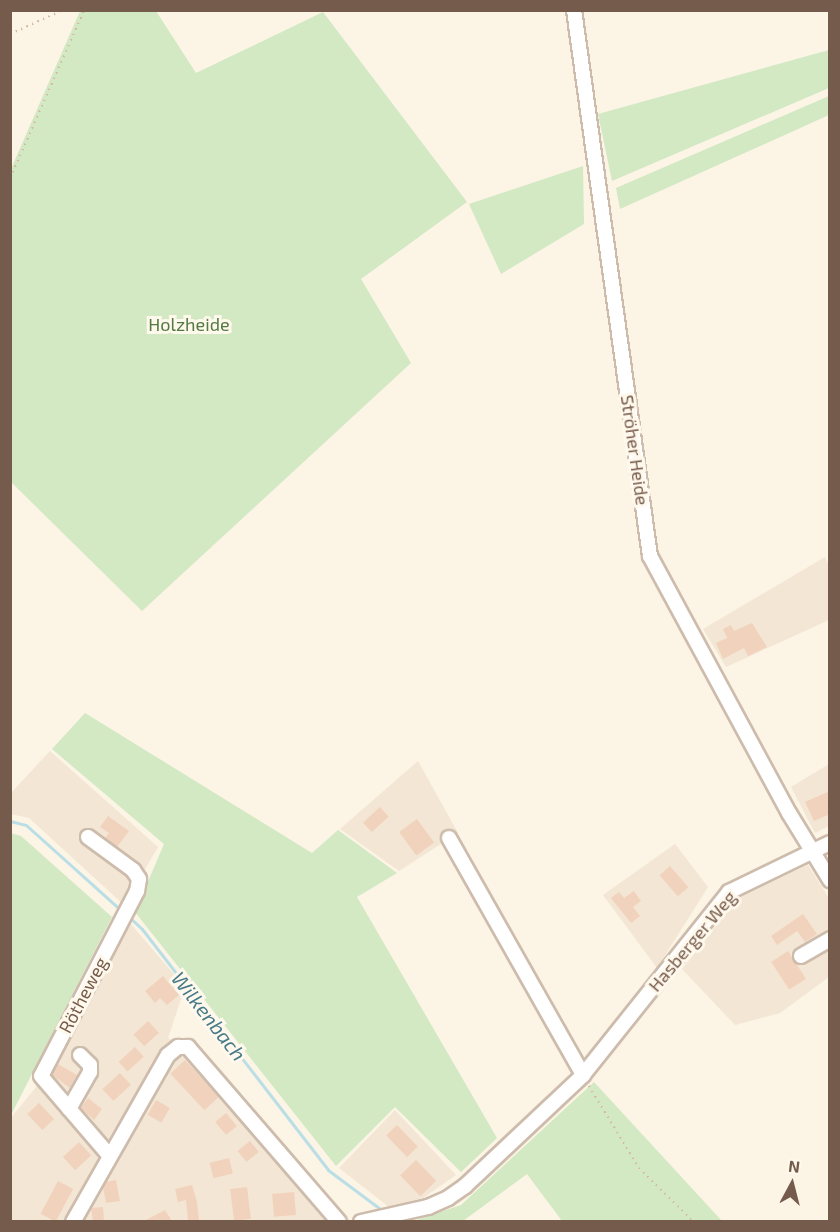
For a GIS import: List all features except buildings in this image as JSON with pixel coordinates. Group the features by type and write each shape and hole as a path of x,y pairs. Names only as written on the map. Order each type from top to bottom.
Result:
{"street":[{"name":"Ströher Heide","path":"574,10 651,556 811,851 830,880"},
{"name":"Rötheweg","path":"88,837 133,870 139,879 137,891 41,1076 109,1155"},
{"path":"449,838 583,1075"},
{"name":"Hasberger Weg","path":"361,1221 376,1220 403,1213 448,1198 465,1186 583,1075 729,892 830,843"},
{"path":"801,956 830,939"},
{"path":"73,1221 168,1055 178,1047 189,1047 339,1221"},
{"path":"69,1109 90,1072 90,1065 80,1054"}],"path":[{"path":"10,34 63,10"},
{"path":"10,178 84,10"},
{"path":"583,1075 639,1168 694,1221"}],"shaded area":[{"path":"825,557 829,566 829,620 726,667 703,629"},
{"path":"50,751 158,847 124,905 29,818 11,814 10,794"},
{"path":"418,761 458,833 399,871 340,829"},
{"path":"829,764 829,826 815,833 791,787"},
{"path":"675,844 708,887 657,968 603,895"},
{"path":"808,865 829,898 829,977 780,1013 735,1025 682,969 737,899"},
{"path":"129,922 185,987 168,1038 188,1051 327,1221 11,1221 10,1119 45,1076"},
{"path":"395,1110 456,1175 423,1198 389,1207 339,1168"}],"green space":[{"name":"Holzheide","path":"80,11 156,11 196,73 323,12 467,202 361,279 411,363 142,611 11,482 11,169"},
{"path":"829,50 829,88 612,181 598,114"},
{"path":"829,96 829,115 620,209 616,188"},
{"path":"583,166 584,224 501,274 469,204"},
{"path":"85,713 312,853 338,830 397,873 357,897 497,1138 461,1172 395,1107 336,1166 135,912 164,844 52,749"},
{"path":"11,833 21,836 112,917 11,1115"},
{"path":"594,1082 722,1221 562,1221 527,1174 463,1221 414,1221 461,1205"}],"waterway":[{"name":"Wilkenbach","path":"10,821 26,825 123,912"},
{"name":"Wilkenbach","path":"128,916 142,929 328,1170 383,1211"}]}
